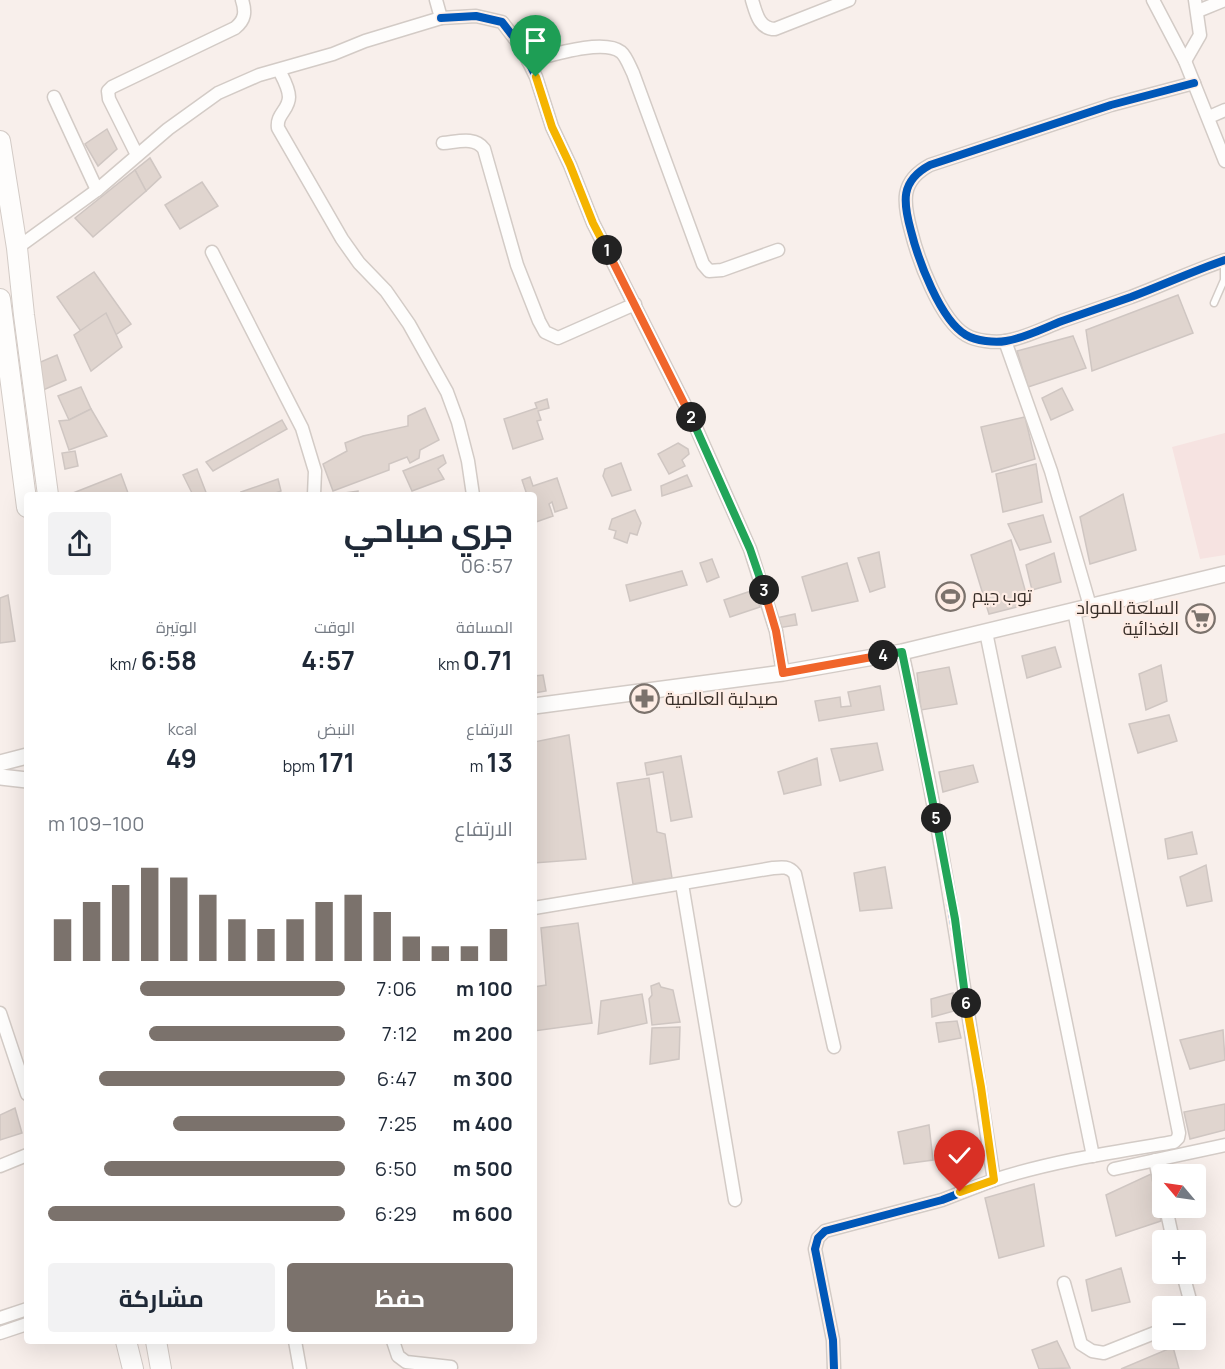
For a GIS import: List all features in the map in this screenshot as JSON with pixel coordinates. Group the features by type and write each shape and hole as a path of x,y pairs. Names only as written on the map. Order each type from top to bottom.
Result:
{"main road":[{"path":"0,141 17,248 48,492"},
{"path":"0,299 5,377 24,492"},
{"path":"127,1344 133,1369"},
{"path":"157,1344 161,1369"}],"street":[{"path":"137,155 109,99 108,91 112,87 236,28 242,22 245,14 242,0"},
{"path":"436,0 441,18"},
{"path":"752,0 764,27 775,30 849,0"},
{"path":"1153,0 1185,61 1225,161"},
{"path":"1185,61 1200,35 1196,6 1225,0"},
{"path":"17,248 97,190 195,108 218,93 259,75 441,18 476,16 502,22 522,48 536,77 552,127 593,223 698,431 750,549 776,631 783,673"},
{"path":"528,61 590,48 609,48 621,53 633,73 703,264 709,271 722,270 778,250"},
{"path":"279,70 289,96 288,103 277,122 282,138 313,186 342,239 359,263 386,291 409,324 442,383 458,422 468,461 473,492"},
{"path":"1194,83 1122,102 930,165 917,172 910,181 905,194 907,219 916,253 930,287 957,328 966,335 978,339 1005,341 1132,296 1224,260"},
{"path":"54,97 97,190"},
{"path":"1209,117 1225,110"},
{"path":"443,143 470,140 484,148 517,265 545,332 558,338 635,304"},
{"path":"212,252 302,428 315,471 314,492"},
{"path":"1005,341 1054,482 1090,606"},
{"path":"537,706 783,673 902,652 1225,574"},
{"path":"834,1369 833,1340 815,1249 818,1238 825,1231 942,1200 1014,1173 1174,1142 1178,1138 1179,1133 1074,611"},
{"path":"986,632 1093,1156"},
{"path":"902,652 955,919 963,987 981,1087 994,1180"},
{"path":"0,764 24,757"},
{"path":"0,777 24,780"},
{"path":"537,908 773,868 792,869 834,1047"},
{"path":"682,884 735,1200"},
{"path":"0,1012 24,1085"},
{"path":"1114,1169 1225,1145"},
{"path":"0,1166 24,1156"},
{"path":"1155,1160 1156,1164"},
{"path":"1064,1283 1081,1344 1092,1351 1104,1353 1152,1334"},
{"path":"0,1318 24,1310"},
{"path":"0,1333 24,1325"},
{"path":"296,1344 300,1369"},
{"path":"394,1344 398,1356 406,1362 451,1367"}],"lane":[{"path":"1214,303 1224,280 1224,260"}],"shaded area":[{"path":"1225,433 1225,555 1200,559 1172,447"}],"building":[{"path":"107,129 117,149 98,166 85,144"},
{"path":"150,158 161,177 146,191 135,170"},
{"path":"135,170 146,191 93,237 75,218"},
{"path":"202,182 218,206 180,229 165,205"},
{"path":"94,272 131,324 94,350 57,297"},
{"path":"1178,295 1193,333 1092,371 1086,330"},
{"path":"106,313 122,347 91,371 74,335"},
{"path":"1073,336 1086,368 1028,387 1017,351"},
{"path":"57,355 66,380 41,391 36,364"},
{"path":"81,387 91,409 69,420 58,396"},
{"path":"1062,388 1073,410 1051,420 1042,398"},
{"path":"547,399 549,408 538,411 541,420 537,421 543,439 513,449 504,419 537,408 535,403"},
{"path":"425,408 439,440 420,450 419,458 410,463 407,457 389,464 389,470 333,491 323,464 347,451 345,443 363,436 408,426 408,416"},
{"path":"91,409 107,436 69,450 59,421 69,420"},
{"path":"1025,417 1035,459 992,472 981,427"},
{"path":"282,420 287,429 213,471 206,462"},
{"path":"678,443 688,449 689,454 682,460 685,466 669,474 658,454"},
{"path":"75,451 78,466 65,469 62,453"},
{"path":"443,455 446,463 438,469 444,479 412,491 403,471"},
{"path":"621,463 631,490 612,496 603,476 605,469"},
{"path":"1036,464 1042,502 1003,512 996,474"},
{"path":"197,469 206,492 192,492 183,475"},
{"path":"121,474 128,492 76,492"},
{"path":"687,475 692,486 662,496 661,486"},
{"path":"530,477 533,486 557,478 567,508 555,512 552,502 549,504 553,516 537,522 537,492 526,492 522,480"},
{"path":"278,479 281,491 278,492 241,492"},
{"path":"1123,494 1136,550 1090,564 1080,517"},
{"path":"635,510 641,523 637,535 630,533 627,543 614,538 616,531 609,529 612,519"},
{"path":"1043,515 1051,542 1020,550 1008,524"},
{"path":"1011,540 1029,604 989,614 971,555"},
{"path":"879,552 885,587 870,592 858,558"},
{"path":"1054,553 1061,582 1032,590 1026,565"},
{"path":"712,559 719,577 707,582 700,563"},
{"path":"847,563 858,601 812,611 802,577"},
{"path":"682,571 687,585 630,601 626,585"},
{"path":"754,590 760,607 730,617 724,600"},
{"path":"8,595 15,641 0,643 0,598"},
{"path":"795,614 797,625 778,628 776,618"},
{"path":"1055,647 1061,667 1027,678 1022,656"},
{"path":"1161,665 1167,701 1146,710 1139,674"},
{"path":"949,667 957,704 921,710 917,673"},
{"path":"543,675 546,691 537,692 537,676"},
{"path":"880,686 884,710 819,721 815,701 840,697 841,707 851,706 848,692"},
{"path":"1169,715 1177,741 1138,753 1129,724"},
{"path":"569,735 586,859 537,863 537,741"},
{"path":"877,743 883,770 840,781 831,749"},
{"path":"681,756 692,817 671,821 663,772 647,775 645,763"},
{"path":"817,758 821,785 784,794 778,772"},
{"path":"973,765 978,782 943,792 939,772"},
{"path":"649,778 657,832 665,834 672,878 633,884 617,783"},
{"path":"1192,832 1197,854 1168,859 1165,839"},
{"path":"1206,865 1212,901 1187,906 1180,877"},
{"path":"885,867 892,908 860,911 854,873"},
{"path":"578,923 592,1023 537,1031 537,986 546,985 541,928"},
{"path":"659,983 661,987 673,990 680,1022 652,1025 649,999 652,995 651,986"},
{"path":"953,993 954,1011 932,1017 931,999"},
{"path":"642,994 647,1023 598,1034 601,1001"},
{"path":"957,1021 961,1038 939,1042 936,1023"},
{"path":"680,1027 679,1059 650,1064 652,1028"},
{"path":"1223,1030 1225,1060 1190,1069 1180,1040"},
{"path":"1225,1104 1225,1130 1190,1139 1184,1112"},
{"path":"15,1108 22,1133 0,1140 0,1115"},
{"path":"929,1125 933,1160 904,1164 898,1132"},
{"path":"1151,1174 1152,1218 1160,1218 1161,1221 1116,1236 1106,1195"},
{"path":"1034,1184 1044,1246 999,1258 985,1198"},
{"path":"1121,1268 1130,1302 1092,1311 1086,1280"},
{"path":"1057,1341 1070,1368 1039,1369 1032,1350"},
{"path":"1166,1350 1174,1350 1179,1369 1121,1369"}],"cycle path":[{"path":"441,18 476,16 502,22 522,48 536,77 552,127 593,223 693,421 750,549 776,631 783,673"},
{"path":"1194,83 1111,105 930,165 920,171 909,185 906,193 906,211 919,257 939,303 956,327 970,337 986,341 1013,340 1225,260"},
{"path":"834,1369 833,1340 815,1249 818,1238 825,1231 942,1200 994,1180 941,849 902,652"}],"place":[{"name":"توب جيم","path":"951,596"},
{"name":"السلعة للمواد الغذائية","path":"1200,618"},
{"name":"صيدلية العالمية","path":"644,699"}],"route":[{"path":"536,77 552,127 593,223 693,421 750,549 776,631 783,673 902,652 937,819 955,919 963,987 981,1087 994,1180 960,1192"}]}
